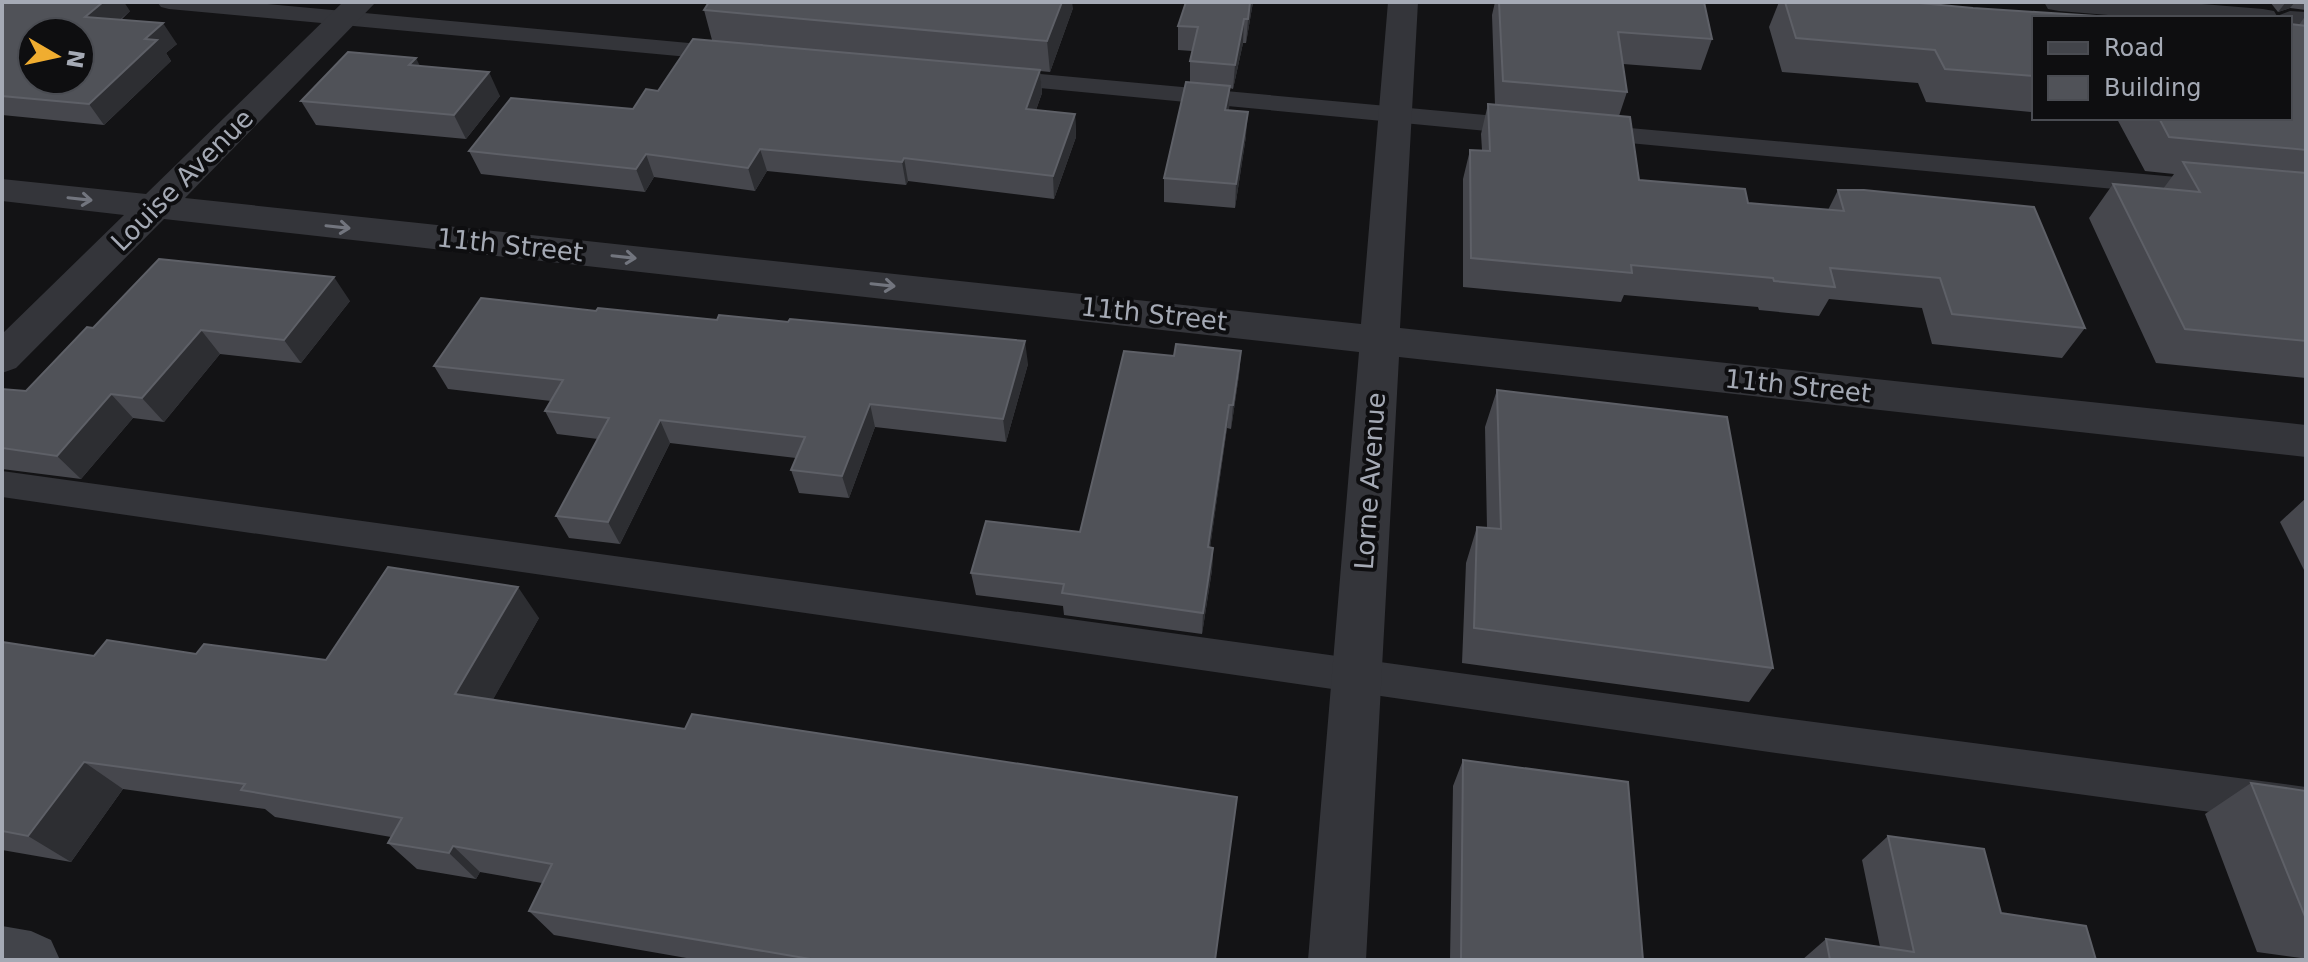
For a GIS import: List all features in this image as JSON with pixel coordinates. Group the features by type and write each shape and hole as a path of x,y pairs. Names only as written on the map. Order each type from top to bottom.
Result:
{"street":[{"name":"Lorne Avenue","path":"1337,960 1403,2"},
{"path":"2059,2 2238,16"},
{"name":"Louise Avenue","path":"2,358 353,10"},
{"name":"11th Street","path":"2,190 2306,441"},
{"path":"2,955 31,960"}],"lane":[{"path":"169,2 353,10 759,56"},
{"path":"966,75 2228,191"},
{"path":"2,484 2306,806"}],"building":[{"path":"2,2 103,2 86,16 16,16 16,96 96,96 96,18 163,23 145,39 157,40 89,104 2,96"},
{"path":"709,2 1062,2 1047,41 704,10"},
{"path":"1186,2 1250,2 1235,65 1190,61 1198,27 1178,26"},
{"path":"1499,2 1704,2 1712,39 1618,32 1627,92 1503,81"},
{"path":"1785,2 1909,2 2096,16 2032,16 2032,76 1945,69 1935,50 1796,38"},
{"path":"2292,24 2306,26 2306,150 2169,137 2160,120 2292,120"},
{"path":"693,39 1040,70 1026,109 1075,114 1053,176 904,158 902,162 760,149 748,168 646,154 636,169 469,151 511,98 633,109 646,89 658,91"},
{"path":"348,52 416,58 409,65 489,72 454,115 301,101"},
{"path":"1186,82 1230,86 1225,110 1248,112 1236,184 1164,178"},
{"path":"1488,104 1630,117 1639,180 1745,189 1748,203 1844,211 1838,190 1864,190 2034,207 2085,328 1952,314 1940,278 1830,268 1835,287 1631,265 1632,273 1471,258 1470,150 1490,151"},
{"path":"2183,162 2306,173 2306,341 2185,329 2113,184 2200,192"},
{"path":"159,259 334,277 284,340 201,330 142,398 111,394 57,456 2,448 2,389 26,391 87,327 93,328"},
{"path":"481,298 596,311 598,308 717,320 719,315 788,322 790,319 1025,341 1003,419 870,404 842,476 791,470 805,437 660,420 608,522 556,516 609,418 545,411 563,380 434,366"},
{"path":"1176,344 1241,351 1233,405 1229,405 1208,547 1213,548 1203,613 1062,593 1064,584 971,573 986,521 1080,532 1124,351 1174,356"},
{"path":"1497,390 1727,417 1773,668 1474,628 1477,527 1501,529"},
{"path":"388,567 518,587 455,694 685,729 692,714 1237,797 1215,960 816,960 529,911 552,864 453,846 449,853 388,843 402,818 241,790 245,784 84,762 28,836 2,831 2,642 94,656 107,640 196,654 204,644 326,660"},
{"path":"1463,760 1628,782 1643,960 1461,960"},
{"path":"2251,783 2306,791 2306,919"},
{"path":"1888,836 1984,849 2001,913 2086,926 2096,960 1830,960 1826,939 1914,952"}]}
